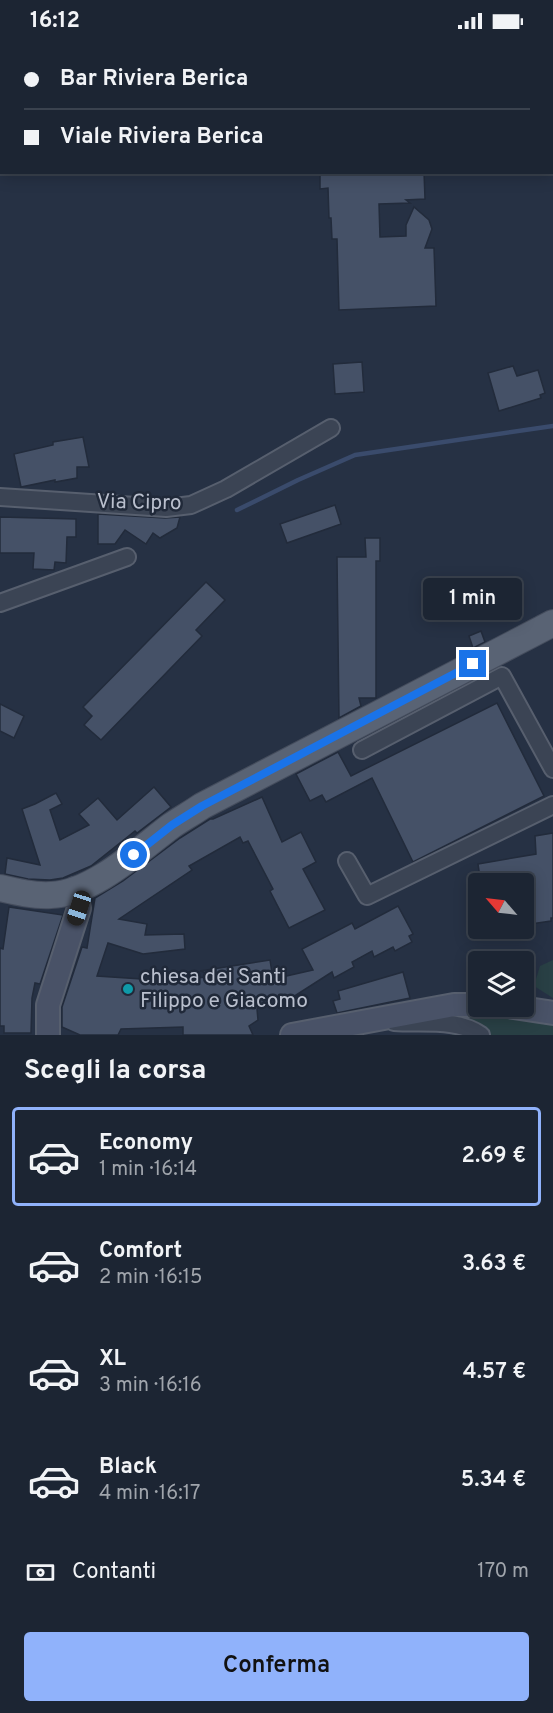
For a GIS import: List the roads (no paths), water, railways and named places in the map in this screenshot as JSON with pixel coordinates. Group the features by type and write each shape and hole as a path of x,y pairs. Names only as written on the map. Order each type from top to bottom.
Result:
{"main road":[{"path":"0,888 53,895 75,889 115,868 172,825 202,806 497,665 553,623"}],"street":[{"name":"Via Cipro","path":"0,497 166,507 191,505 226,489 331,428"},
{"path":"0,603 127,557"},
{"path":"362,750 497,665 553,769"},
{"path":"347,861 367,896 553,805"},
{"path":"48,1035 48,1005 79,908 75,889"},
{"path":"292,1035 454,1005 468,1005"},
{"path":"534,1010 553,1013"},
{"path":"369,1021 450,1024 470,1027 481,1035"}],"waterway":[{"path":"237,510 355,455 553,426"}],"place":[{"name":"chiesa dei Santi Filippo e Giacomo","path":"128,989"}]}
